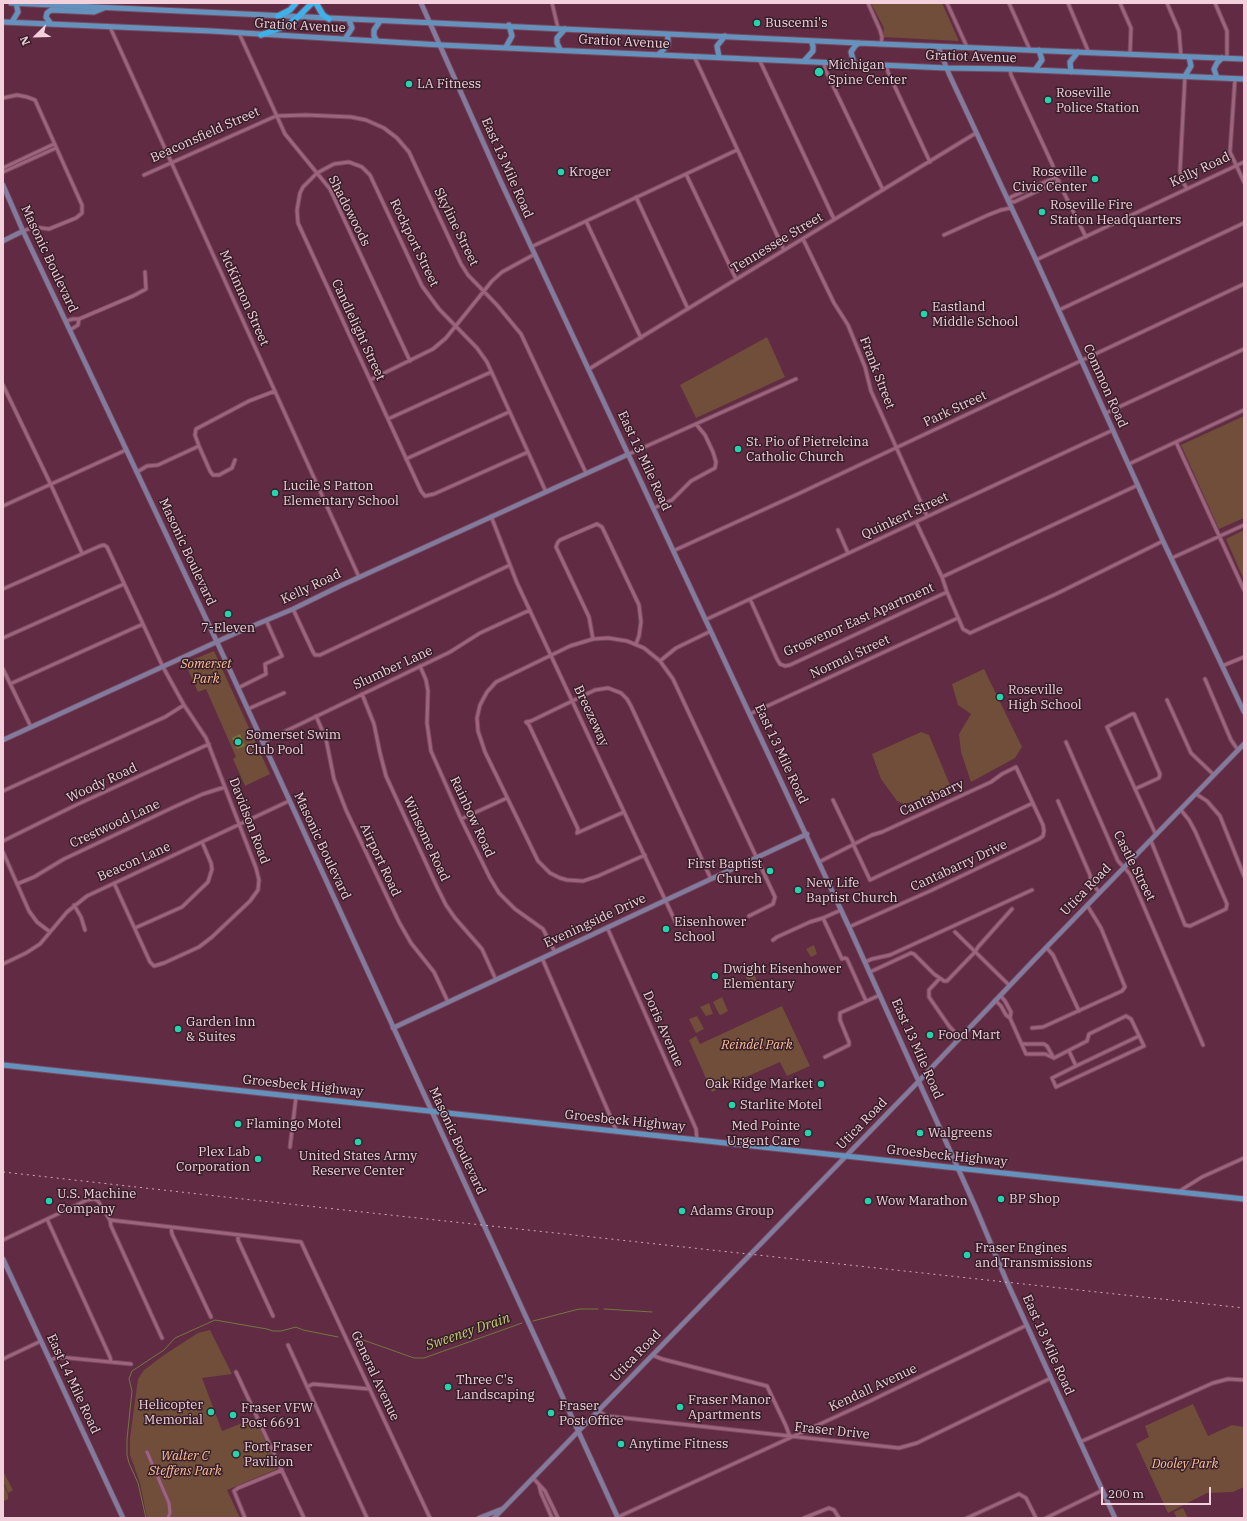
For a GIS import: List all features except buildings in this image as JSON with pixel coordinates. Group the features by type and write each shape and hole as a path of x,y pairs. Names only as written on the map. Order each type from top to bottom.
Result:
{"highway":[{"path":"278,16 290,10 296,3"},
{"path":"262,35 286,26 298,17 312,3"},
{"path":"316,3 323,15 329,19"}],"main road":[{"name":"Gratiot Avenue","path":"11,3 349,20 509,25 811,41 1244,59"},
{"path":"12,22 18,12 16,3"},
{"path":"51,24 46,17 47,13 51,10 96,12 105,7"},
{"path":"345,39 352,28 349,20"},
{"path":"377,41 374,36 374,30 380,21"},
{"name":"Gratiot Avenue","path":"3,22 211,31 441,45 560,49 946,68 1010,68 1244,79"},
{"path":"506,47 512,36 509,25"},
{"path":"560,49 557,43 557,38 565,29"},
{"path":"659,54 668,45 666,34"},
{"path":"719,57 717,46 725,36"},
{"path":"804,61 813,51 811,41"},
{"path":"854,63 851,52 859,43"},
{"path":"1035,70 1042,60 1039,50"},
{"path":"1071,72 1070,62 1078,52"},
{"path":"1185,76 1191,66 1189,57"},
{"path":"1216,78 1214,69 1217,63 1225,58"},
{"name":"Groesbeck Highway","path":"3,1065 1244,1199"}],"street":[{"name":"East 13 Mile Road","path":"421,3 531,247 629,454 705,620 807,834 1115,1518"},
{"path":"552,3 558,28"},
{"path":"868,3 880,30 882,37 881,44"},
{"path":"947,3 967,47"},
{"path":"1009,3 1030,50"},
{"path":"1068,3 1089,53"},
{"path":"1120,3 1131,28 1130,54"},
{"path":"1167,3 1180,31 1181,56"},
{"path":"1214,3 1227,31 1225,58"},
{"name":"McKinnon Street","path":"110,27 359,577"},
{"name":"Shadowoods","path":"239,33 287,137 318,173 330,189 337,202 410,361"},
{"name":"Common Road","path":"938,46 946,68 1059,310 1163,541 1244,712"},
{"path":"694,56 784,250"},
{"path":"759,59 834,220"},
{"path":"824,62 825,69 883,190"},
{"path":"886,65 930,162"},
{"path":"1010,68 1011,76 1053,166"},
{"path":"1185,76 1180,170 1181,178 1187,189"},
{"path":"1235,79 1230,152 1244,182"},
{"path":"3,98 17,95 26,96 35,100 81,203 82,213 76,218 53,227 45,229 34,228 23,231 3,241"},
{"name":"Skyline Street","path":"276,116 306,115 359,118 384,128 397,138 409,152 414,161 468,275 510,320 526,344 586,474"},
{"name":"Beaconsfield Street","path":"144,175 276,116"},
{"name":"Tennessee Street","path":"589,369 976,133"},
{"path":"3,172 18,163 55,146"},
{"path":"531,247 737,150"},
{"name":"Rockport Street","path":"318,173 330,165 342,162 356,164 366,171 373,180 422,286 433,301 477,348 491,372 546,492"},
{"name":"Kelly Road","path":"1036,260 1244,162"},
{"path":"3,168 8,165 18,163"},
{"path":"8,165 10,169"},
{"name":"Candlelight Street","path":"318,173 300,193 296,210 298,223 421,491 426,496 439,492 528,452"},
{"path":"686,174 736,279"},
{"path":"1008,201 1012,197 1053,177 1056,177 1086,236"},
{"path":"1008,201 1014,202 1059,181"},
{"name":"Masonic Boulevard","path":"3,185 23,231 248,709 618,1518"},
{"path":"636,198 688,309"},
{"path":"944,235 988,215 1011,208"},
{"path":"586,221 641,338"},
{"path":"1059,310 1244,223"},
{"name":"Frank Street","path":"804,238 834,303 848,326 865,367 870,391 927,516"},
{"path":"370,380 433,349 446,338 502,272 535,254"},
{"path":"66,321 79,319 146,289 145,272"},
{"name":"Park Street","path":"673,551 1244,284"},
{"path":"70,330 78,325 79,319"},
{"path":"1106,414 1244,349"},
{"path":"388,419 491,372"},
{"path":"629,454 796,378"},
{"path":"3,385 82,553 3,589"},
{"path":"235,460 232,468 219,475 214,475 210,471 199,446 195,433 198,427 248,401 275,391"},
{"path":"1129,464 1244,410"},
{"path":"406,459 509,412"},
{"path":"654,508 672,500 691,481 716,468 713,452 703,432 696,424"},
{"name":"Quinkert Street","path":"705,620 1113,430"},
{"path":"1176,442 1244,590"},
{"path":"137,472 147,466 158,464 199,446"},
{"path":"3,506 126,450"},
{"name":"Kelly Road","path":"3,740 217,642 293,609 491,516 629,454"},
{"path":"942,577 1138,485"},
{"name":"Breezeway","path":"491,516 510,565 530,610 676,923"},
{"path":"916,522 942,577 958,618 967,633 1056,594 1163,541"},
{"path":"593,639 589,617 557,550 557,544 560,540 595,524 599,524 602,527 640,609 641,628 636,644"},
{"path":"1172,558 1244,525"},
{"path":"838,530 848,553"},
{"name":"Davidson Road","path":"82,553 104,545 108,549 163,667 209,744 259,875 259,886 255,896 245,907 205,943 164,963 154,966 150,962 135,928"},
{"path":"293,609 313,652 317,655 321,655 510,565"},
{"path":"3,638 124,584"},
{"name":"Grosvenor East Apartment","path":"750,599 777,659 780,664 785,666 947,592"},
{"name":"Slumber Lane","path":"263,742 459,648 480,633 530,610"},
{"name":"Normal Street","path":"750,714 958,618"},
{"path":"238,688 266,674 265,664 282,656 266,620"},
{"path":"10,684 143,624"},
{"path":"660,661 676,648 711,631"},
{"path":"645,855 594,878 583,880 567,880 550,873 538,861 507,798 481,741 478,731 478,711 487,692 496,682 575,644 593,639 615,638 636,644 650,652 660,661 673,679 775,899 774,903 771,905 749,916"},
{"path":"1222,666 1244,657"},
{"name":"Rainbow Road","path":"420,666 426,680 428,691 427,723 431,751 462,819 490,878 500,893 515,909 543,929 555,952"},
{"path":"3,669 31,727"},
{"path":"1205,679 1233,744 1238,750"},
{"path":"624,812 577,833 578,829 529,725 526,722 602,688 615,690 624,696 631,706 711,879"},
{"path":"248,709 284,693"},
{"name":"Winsome Road","path":"362,694 374,724 386,776 437,887 446,905 455,918 482,949 496,980"},
{"path":"1166,700 1191,753 1214,775"},
{"path":"3,791 165,717 184,704"},
{"path":"1135,789 1159,778 1160,774 1134,714 1132,714 1107,726 1135,789 1156,835"},
{"name":"Airport Road","path":"316,716 326,739 336,786 352,822 401,927 411,944 434,972 448,1002"},
{"name":"Castle Street","path":"1066,742 1118,861 1130,874 1203,1044"},
{"name":"Woody Road","path":"3,841 76,805 209,744"},
{"name":"Utica Road","path":"494,1518 1244,744"},
{"name":"Cantabarry","path":"819,862 853,844 991,782 1002,774 1016,767 1033,803"},
{"name":"Crestwood Lane","path":"17,884 34,877 59,861 174,807 203,794 226,787"},
{"path":"1196,794 1207,801 1220,816 1244,876"},
{"path":"462,819 507,798"},
{"path":"833,800 870,880 1033,803"},
{"name":"Beacon Lane","path":"4,964 35,948 74,905 87,896 289,801"},
{"path":"1058,801 1090,875 1091,882 1099,892"},
{"name":"Cantabarry Drive","path":"849,927 1039,840 1043,836 1044,828 1033,803"},
{"path":"1151,841 1185,925 1190,926 1226,909 1227,904 1195,831 1181,810"},
{"name":"Eveningside Drive","path":"393,1028 807,834"},
{"path":"114,883 135,928 182,907 208,882 212,875 211,863 202,842"},
{"path":"3,852 33,917 50,932"},
{"path":"865,962 872,959 890,956 1032,890"},
{"path":"74,905 81,917 85,930"},
{"path":"1032,1028 1043,1027 1122,991 1125,987 1101,928 1087,905"},
{"path":"870,972 914,954 934,974 944,981 947,981 975,952 1012,909"},
{"path":"774,940 777,937 810,922 841,910"},
{"path":"823,918 842,959 847,959 866,1001"},
{"name":"Doris Avenue","path":"607,927 696,1129 697,1140"},
{"path":"955,932 1009,985"},
{"path":"1046,947 1053,955 1079,1011"},
{"path":"3,958 4,964"},
{"path":"542,958 617,1132"},
{"path":"940,978 929,990 929,997 949,1026 959,1037"},
{"path":"825,1057 849,1045 839,1018 840,1013 880,995"},
{"path":"1000,995 1011,1012 1010,1018"},
{"path":"995,1000 1010,1018 1023,1044 1026,1054 1045,1054 1054,1058 1087,1041 1089,1034 1126,1016 1131,1019 1144,1046 1056,1087 1052,1078 1139,1036"},
{"path":"1023,1044 1044,1044 1048,1046 1054,1058"},
{"path":"1069,1051 1076,1066"},
{"path":"290,1147 296,1097"},
{"path":"1178,1192 1202,1177 1244,1158"},
{"path":"3,1240 87,1200 96,1200 101,1205 110,1220 111,1226 162,1338"},
{"path":"47,1219 111,1362"},
{"path":"110,1220 238,1235 238,1240 273,1316"},
{"path":"171,1227 172,1234 210,1317"},
{"name":"General Avenue","path":"238,1235 301,1242 430,1518"},
{"name":"East 14 Mile Road","path":"3,1259 123,1518"},
{"name":"Kendall Avenue","path":"618,1518 857,1407 1027,1325"},
{"path":"3,1359 41,1341"},
{"path":"288,1345 367,1518"},
{"path":"652,1355 662,1359 767,1386 790,1437"},
{"path":"50,1360 59,1357 131,1364"},
{"path":"236,1372 304,1518"},
{"name":"Fraser Drive","path":"598,1411 607,1416 895,1448 907,1447 952,1427 1051,1378"},
{"path":"1080,1442 1213,1383 1228,1380 1244,1380"},
{"path":"307,1387 313,1384 370,1389"},
{"path":"147,1452 168,1503 170,1513 168,1518"},
{"path":"245,1518 234,1491 282,1470"},
{"path":"533,1478 547,1495 558,1518"},
{"path":"539,1485 552,1518"},
{"path":"1046,1518 1102,1490"},
{"path":"966,1518 1019,1494 1026,1498 1036,1518"},
{"path":"479,1518 504,1508"},
{"path":"804,1518 823,1509 832,1508 839,1518"}],"green space":[{"path":"871,3 942,3 959,41 883,37 884,28"},
{"path":"767,337 785,377 696,418 680,385"},
{"path":"1244,416 1244,518 1219,529 1181,445"},
{"path":"1244,530 1244,580 1226,539"},
{"name":"Somerset Park","path":"214,651 270,774 245,786 233,759 236,757 206,689 198,692 185,663"},
{"path":"984,669 1022,747 1015,758 971,782 961,752 959,734 971,714 958,705 952,684"},
{"path":"921,732 929,735 950,785 933,795 904,804 897,801 881,779 872,754"},
{"path":"814,945 817,954 811,957 806,949"},
{"path":"753,972 757,981 749,985 745,975"},
{"path":"722,997 728,1011 721,1015 713,1002"},
{"path":"709,1003 713,1014 706,1016 700,1007"},
{"name":"Reindel Park","path":"782,1006 810,1066 787,1076 780,1062 712,1092 689,1040 696,1036 700,1044"},
{"path":"697,1016 704,1029 696,1033 689,1019"},
{"name":"Walter C Steffens Park","path":"210,1330 232,1374 202,1378 222,1431 255,1418 279,1468 227,1490 240,1518 147,1518 140,1483 130,1455 130,1438 138,1379 144,1370 164,1355 198,1333"},
{"name":"Dooley Park","path":"1193,1404 1208,1436 1232,1425 1244,1427 1244,1487 1233,1492 1207,1493 1168,1513 1136,1444 1149,1437 1145,1426"},
{"path":"3,1471 13,1490 8,1493 4,1485 8,1495 8,1499 5,1501 3,1499"},
{"path":"1183,1508 1188,1518 1177,1518 1174,1512"}],"shaded area":[{"name":"Somerset Swim Club Pool","path":"240,734 245,746 237,749 232,738"}],"waterway":[{"name":"Sweeney Drain","path":"533,1321 579,1309 598,1309"},
{"name":"Sweeney Drain","path":"604,1309 652,1312"},
{"name":"Sweeney Drain","path":"146,1518 138,1483 127,1455 127,1439 132,1391 129,1379 132,1371 164,1350 175,1338 215,1320 273,1331 281,1331 296,1327 303,1330 338,1337"},
{"name":"Sweeney Drain","path":"352,1336 414,1358 424,1358 522,1323"}],"railway":[{"path":"3,1172 1244,1308"}],"place":[{"name":"Buscemi's","path":"757,23"},
{"name":"Michigan Spine Center","path":"819,72"},
{"name":"LA Fitness","path":"409,84"},
{"name":"Roseville Police Station","path":"1048,100"},
{"name":"Kroger","path":"561,172"},
{"name":"Roseville Civic Center","path":"1095,179"},
{"name":"Roseville Fire Station Headquarters","path":"1042,212"},
{"name":"Eastland Middle School","path":"924,314"},
{"name":"St. Pio of Pietrelcina Catholic Church","path":"738,449"},
{"name":"Lucile S Patton Elementary School","path":"275,493"},
{"name":"7-Eleven","path":"228,614"},
{"name":"Roseville High School","path":"1000,697"},
{"name":"Somerset Swim Club Pool","path":"238,742"},
{"name":"First Baptist Church","path":"770,871"},
{"name":"New Life Baptist Church","path":"798,890"},
{"name":"Eisenhower School","path":"666,929"},
{"name":"Dwight Eisenhower Elementary","path":"715,976"},
{"name":"Garden Inn & Suites","path":"178,1029"},
{"name":"Food Mart","path":"930,1035"},
{"name":"Oak Ridge Market","path":"821,1084"},
{"name":"Starlite Motel","path":"732,1105"},
{"name":"Flamingo Motel","path":"238,1124"},
{"name":"Med Pointe Urgent Care","path":"808,1133"},
{"name":"Walgreens","path":"920,1133"},
{"name":"United States Army Reserve Center","path":"358,1142"},
{"name":"Plex Lab Corporation","path":"258,1159"},
{"name":"BP Shop","path":"1001,1199"},
{"name":"U.S. Machine Company","path":"49,1201"},
{"name":"Wow Marathon","path":"868,1201"},
{"name":"Adams Group","path":"682,1211"},
{"name":"Fraser Engines and Transmissions","path":"967,1255"},
{"name":"Three C's Landscaping","path":"448,1387"},
{"name":"Fraser Manor Apartments","path":"680,1407"},
{"name":"Helicopter Memorial","path":"211,1412"},
{"name":"Fraser Post Office","path":"551,1413"},
{"name":"Fraser VFW Post 6691","path":"233,1415"},
{"name":"Anytime Fitness","path":"621,1444"},
{"name":"Fort Fraser Pavilion","path":"236,1454"}]}
